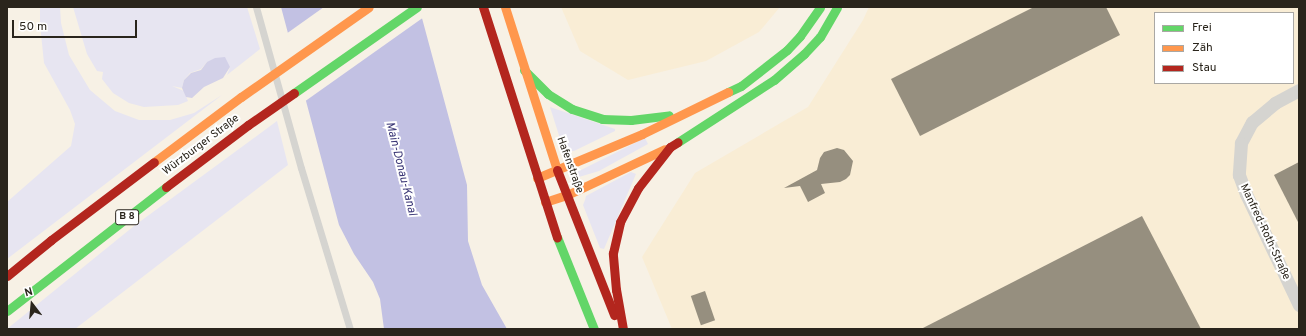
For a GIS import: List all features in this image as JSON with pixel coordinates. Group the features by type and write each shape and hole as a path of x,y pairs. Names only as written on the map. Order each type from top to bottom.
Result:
{"main road":[{"name":"Würzburger Straße","path":"7,276 51,240 241,97 369,7"},
{"name":"Würzburger Straße","path":"7,311 64,265 248,125 417,7"},
{"path":"483,7 561,250 594,329"},
{"name":"Hafenstraße","path":"505,7 557,169 620,329"},
{"path":"537,178 642,134 741,86 766,68 800,36 820,7"},
{"path":"545,202 567,195 670,147 774,80 804,54 820,37 838,7"},
{"path":"524,70 548,94 572,109 602,119 631,120 685,113"},
{"path":"623,329 613,270 615,239 620,222 629,203 638,188 670,147"}],"street":[{"name":"Manfred-Roth-Straße","path":"1299,90 1275,103 1252,122 1241,143 1240,159 1240,175 1246,194 1299,305"}],"lane":[{"path":"256,7 301,168 350,329"}],"shaded area":[{"path":"40,7 60,7 61,23 69,55 90,90 115,111 139,120 170,120 194,113 222,95 7,259 7,202 71,146 75,124 70,110 44,63 40,24"},
{"path":"73,7 247,7 260,49 227,75 230,67 207,62 201,69 190,73 184,80 182,88 172,86 184,91 188,101 178,105 144,107 129,103 113,93 102,79 103,72 97,71 87,54"},
{"path":"561,7 780,7 759,32 706,61 628,80 580,51"},
{"path":"869,7 1299,7 1299,329 672,329 642,257 695,173 808,107 863,20"},
{"path":"225,57 230,67 223,78 204,87 192,98 186,97 182,88 184,80 191,73 201,70 207,62 215,58"},
{"path":"550,107 615,129 615,131 574,151 567,151 563,148"},
{"path":"277,121 288,165 75,329 7,329 134,226"},
{"path":"645,138 648,144 599,171 579,177 577,172"},
{"path":"631,172 636,174 604,249 600,248 583,205 586,196"}],"water":[{"name":"Main-Donau-Kanal","path":"281,7 419,7 467,185 468,241 482,285 507,329 384,329 380,299 373,282 354,254 339,225"}],"pier":[{"path":"324,7 421,7 424,17 304,102 286,34"}],"building":[{"path":"1034,7 1106,7 1120,35 920,136 891,79"},
{"path":"837,148 844,150 853,161 850,175 846,179 840,182 821,184 825,193 808,202 800,186 784,188 817,170 820,158 824,152"},
{"path":"1299,162 1299,224 1274,175"},
{"path":"1142,216 1201,329 921,329"},
{"path":"705,291 715,320 701,325 691,296"}],"traffic: fast":[{"path":"294,93 417,7"},
{"path":"728,92 741,86 787,50 800,36 820,7"},
{"path":"678,142 774,80 804,54 820,37 837,7"},
{"path":"524,70 548,94 572,109 602,119 631,120 669,115"},
{"path":"7,311 166,187"},
{"path":"557,237 594,329"}],"traffic: slow":[{"path":"154,162 241,97 369,7"},
{"path":"505,7 557,170"},
{"path":"537,178 642,134 728,92"},
{"path":"545,202 567,195 665,149"}],"traffic: jam":[{"path":"483,7 557,237"},
{"path":"166,187 248,125 294,93"},
{"path":"623,329 616,290 613,253 620,222 638,188 670,147 678,142"},
{"path":"7,276 51,240 154,162"},
{"path":"557,170 614,315"}]}
